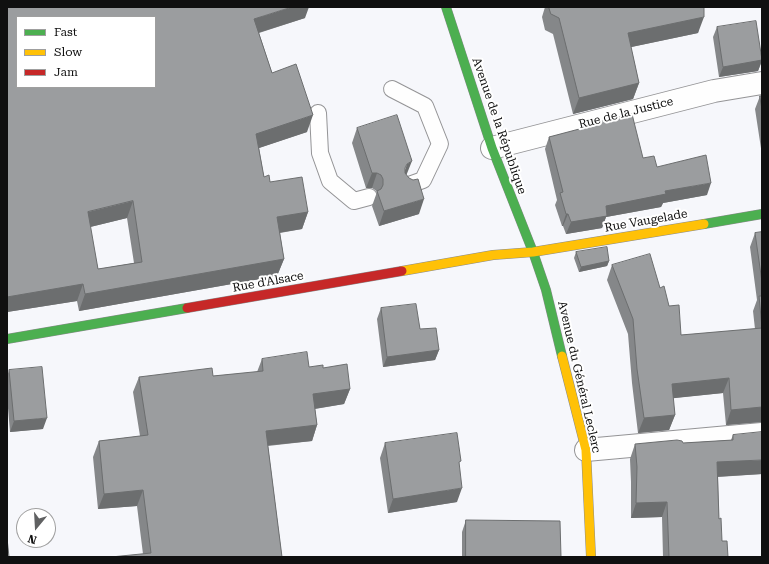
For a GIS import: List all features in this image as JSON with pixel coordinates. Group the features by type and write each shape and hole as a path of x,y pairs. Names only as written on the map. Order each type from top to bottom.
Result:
{"street":[{"name":"Avenue de la République","path":"446,7 492,148 533,252"},
{"name":"Rue de la Justice","path":"492,148 714,90 762,83"},
{"name":"Rue Vaugelade","path":"533,252 762,214"},
{"name":"Rue d'Alsace","path":"7,339 493,256 533,252"},
{"name":"Avenue du Général Leclerc","path":"533,252 546,290 586,450 592,557"},
{"path":"586,450 762,434"}],"lane":[{"path":"392,89 425,106 440,144 423,180 410,185"},
{"path":"318,113 320,153 330,181 354,201 369,197"}],"building":[{"path":"7,7 292,7 254,19 272,73 296,64 313,115 256,134 264,177 269,175 270,182 302,177 308,212 277,217 284,259 85,294 83,284 7,297","holes":["133,201 142,262 98,269 88,212"]},
{"path":"549,7 704,7 704,17 628,33 639,83 579,98 559,18 551,14"},
{"path":"756,21 762,60 723,67 717,27"},
{"path":"760,96 762,96 762,109"},
{"path":"632,114 643,158 654,156 657,167 706,155 711,183 665,191 666,194 606,206 607,216 571,222 568,214 566,214 560,193 563,192 549,137 583,128 583,126"},
{"path":"397,115 412,161 407,164 405,173 413,180 418,179 424,199 384,211 377,191 381,189 383,185 383,179 381,175 372,173 357,128"},
{"path":"762,232 762,282 755,233"},
{"path":"607,247 609,261 581,267 576,252"},
{"path":"650,254 660,288 664,286 669,306 679,305 681,335 762,328 762,407 731,410 729,378 672,384 675,415 644,418 637,369 633,319 612,265"},
{"path":"759,296 762,296 762,328"},
{"path":"416,304 420,329 436,328 439,350 387,357 381,308"},
{"path":"307,352 309,367 323,365 323,368 347,364 350,389 313,394 317,425 266,431 282,557 111,557 151,553 143,490 104,494 99,441 148,435 139,377 212,368 213,376 263,371 262,359"},
{"path":"42,367 47,418 14,421 9,370"},
{"path":"762,432 762,460 717,462 719,519 721,518 722,541 727,541 728,557 669,557 667,502 636,503 637,467 635,444 677,440 682,441 683,443 733,440 733,435"},
{"path":"457,433 461,461 459,462 462,488 393,499 385,443"},
{"path":"466,520 560,521 561,557 466,557"},
{"path":"7,538 9,557 7,557"}],"traffic: fast":[{"path":"446,7 492,148 533,252 546,290 562,356"},
{"path":"704,224 762,214"},
{"path":"7,339 187,308"}],"traffic: slow":[{"path":"402,271 493,255 533,252 704,224"},
{"path":"562,356 586,450 591,557"}],"traffic: jam":[{"path":"187,308 402,271"}]}
